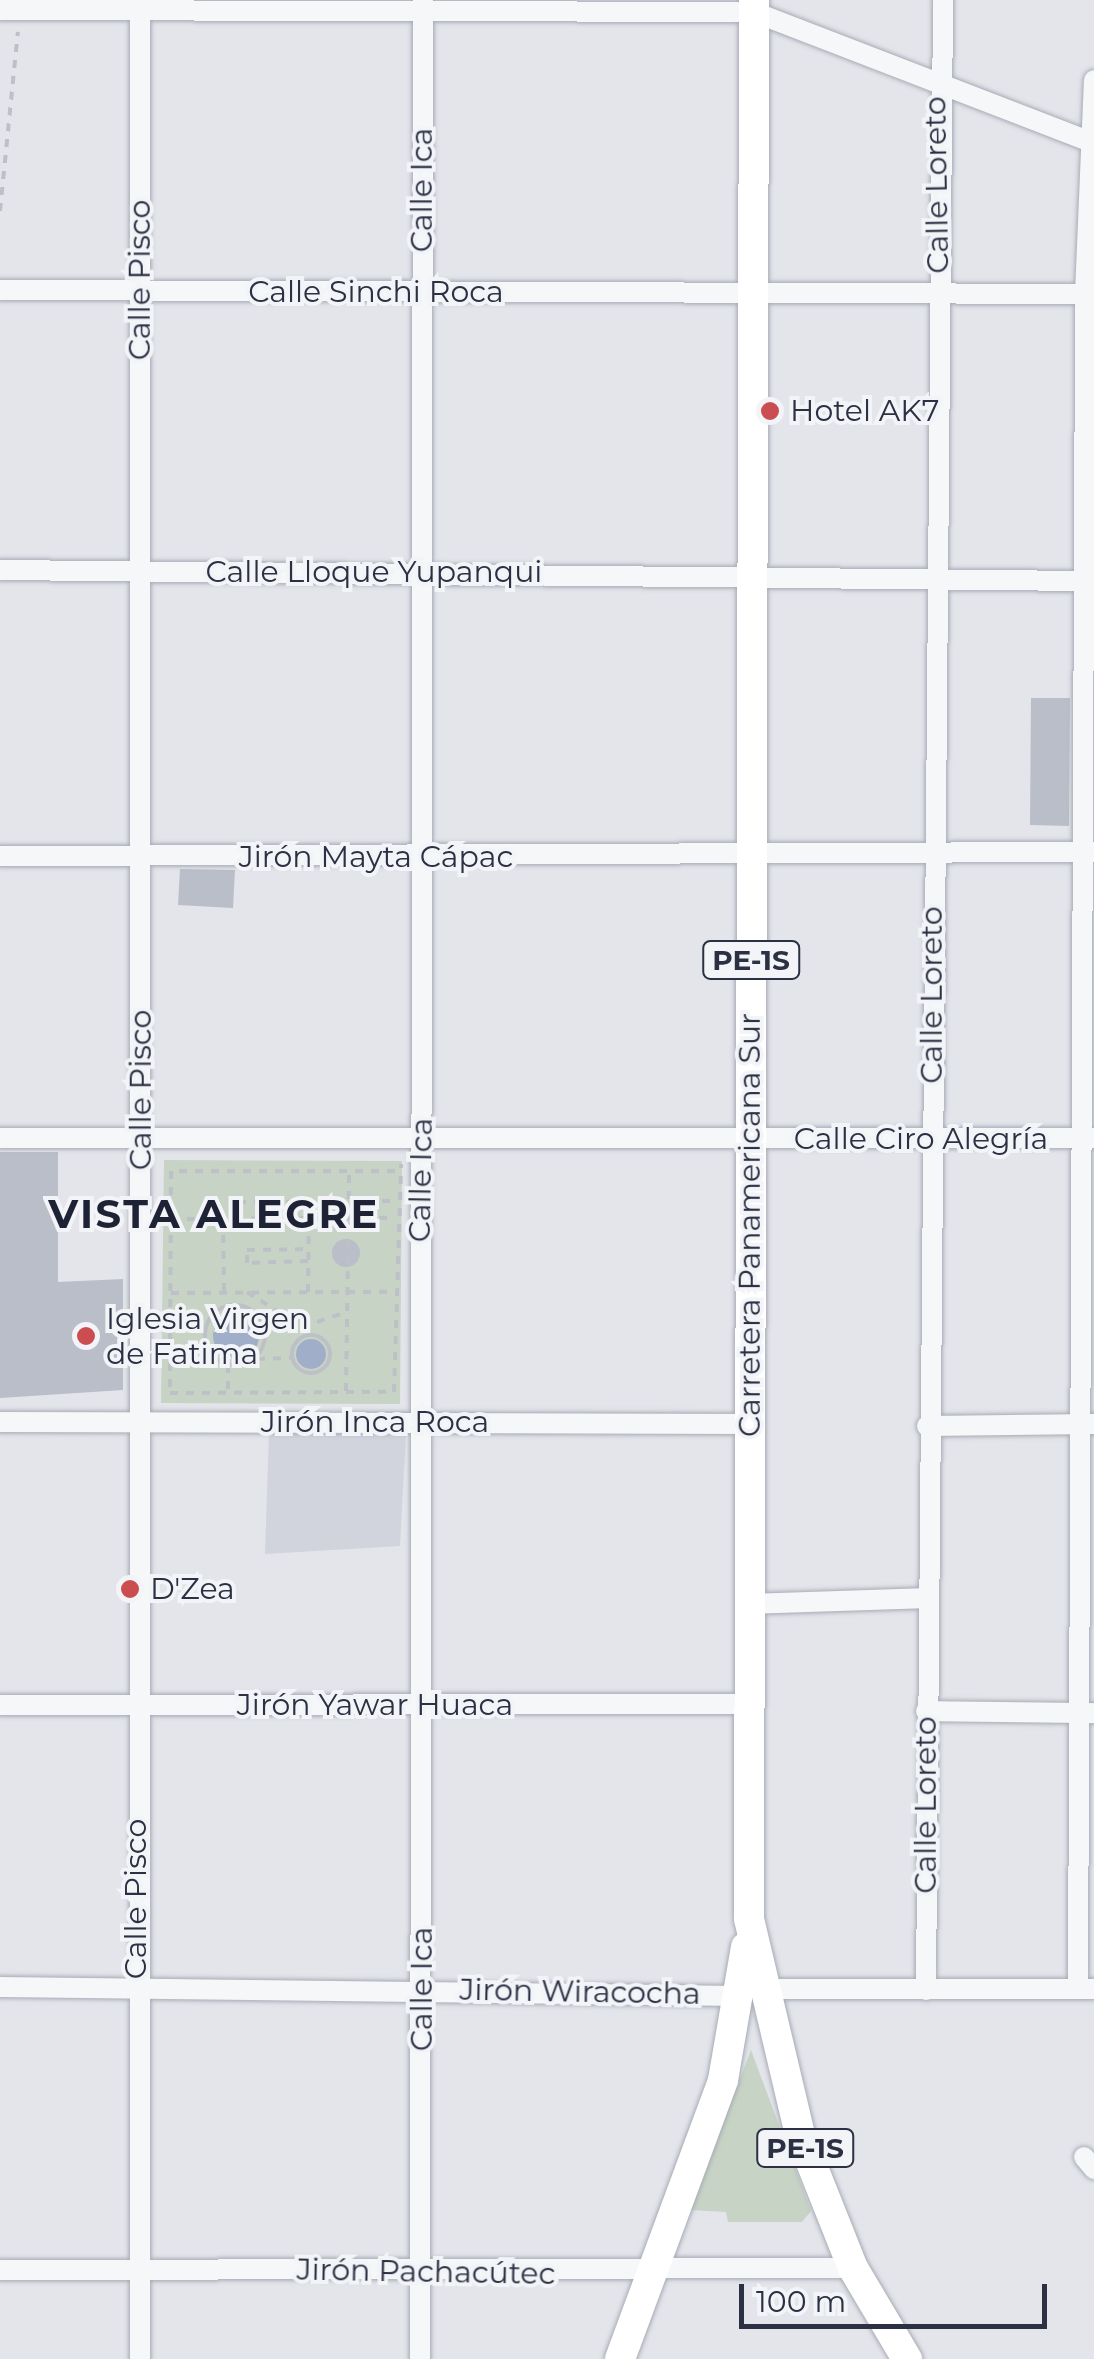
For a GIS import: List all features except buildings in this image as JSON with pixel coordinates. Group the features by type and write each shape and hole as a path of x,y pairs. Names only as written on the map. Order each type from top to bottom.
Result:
{"highway":[{"name":"Carretera Panamericana Sur","path":"752,1992 749,574 754,6"},
{"name":"PE-1S","path":"752,1992 800,2135 853,2268 907,2359"},
{"path":"620,2359 706,2132 752,1992"}],"street":[{"name":"Calle Loreto","path":"926,1990 927,1426 939,294 936,85 943,0"},
{"path":"10,10 423,3 754,6 936,85 1090,142"},
{"name":"Calle Ica","path":"420,2359 421,1705 416,1422 422,1141 425,572 421,292 423,3"},
{"name":"Calle Pisco","path":"140,5 142,1137 136,1706 140,2359"},
{"path":"1086,1989 1089,294 1094,80"},
{"name":"Calle Sinchi Roca","path":"0,290 1089,294"},
{"name":"Calle Lloque Yupanqui","path":"0,570 749,574 1090,581"},
{"name":"Jirón Mayta Cápac","path":"0,856 1091,852"},
{"name":"Calle Ciro Alegría","path":"0,1138 931,1142 1087,1138"},
{"name":"Jirón Inca Roca","path":"0,1422 750,1424"},
{"path":"927,1426 1087,1424"},
{"path":"750,1604 926,1598"},
{"name":"Jirón Yawar Huaca","path":"0,1705 750,1704"},
{"path":"926,1711 1086,1713"},
{"name":"Jirón Wiracocha","path":"0,1987 752,1992 1086,1989"},
{"name":"Jirón Pachacútec","path":"0,2270 652,2275 853,2268"}],"path":[{"path":"0,211 10,10"},
{"path":"346,1392 348,1171"},
{"path":"348,1171 395,1171 394,1392 170,1393 171,1172 348,1171"},
{"path":"238,1219 238,1202 395,1201"},
{"path":"308,1292 309,1202"},
{"path":"171,1219 395,1218"},
{"path":"223,1219 224,1292"},
{"path":"308,1249 248,1250 248,1262 308,1261"},
{"path":"170,1292 394,1292"},
{"path":"234,1292 234,1305"},
{"path":"247,1292 266,1309 314,1327 347,1312"},
{"path":"228,1393 228,1365 205,1337 216,1312 234,1305 259,1316"},
{"path":"259,1316 266,1309"},
{"path":"255,1359 265,1343 259,1316"},
{"path":"292,1358 304,1372 324,1368 328,1347 315,1336 314,1327"},
{"path":"292,1358 297,1341 315,1336"},
{"path":"228,1365 255,1359 292,1358"}],"shaded area":[{"path":"269,1432 406,1433 400,1546 265,1554"}],"green space":[{"path":"164,1160 402,1161 400,1404 161,1403"},
{"path":"751,2050 811,2211 802,2222 728,2222 726,2212 690,2210"}],"water":[{"path":"236,1313 252,1320 259,1336 252,1352 236,1359 220,1352 213,1336 220,1320"},
{"path":"311,1339 322,1343 326,1354 322,1365 311,1369 300,1365 296,1354 300,1343"}],"place":[{"name":"Hotel AK7","path":"770,411"},
{"name":"Iglesia Virgen de Fatima","path":"86,1336"},
{"name":"D'Zea","path":"130,1589"}],"district":[{"name":"VISTA ALEGRE","path":"214,1214"}]}
